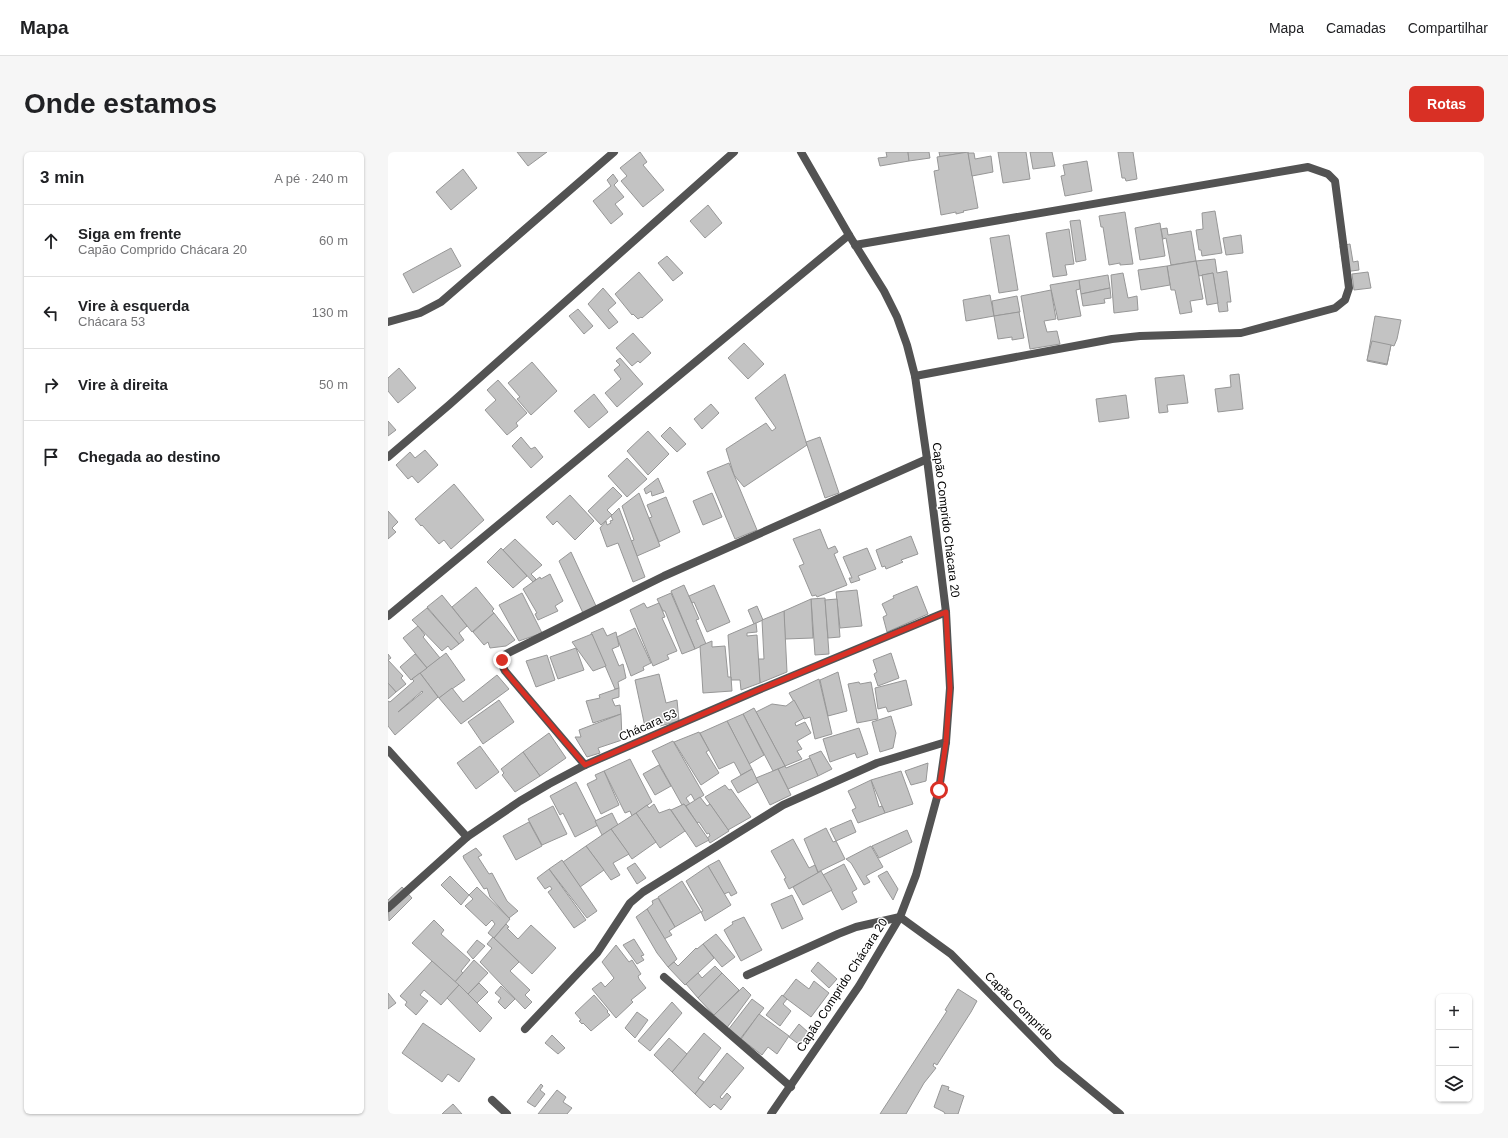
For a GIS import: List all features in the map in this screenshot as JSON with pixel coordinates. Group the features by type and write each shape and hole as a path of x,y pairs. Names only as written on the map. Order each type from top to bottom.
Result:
{"street":[{"path":"388,322 420,314 441,302 614,152"},
{"path":"388,457 449,405 734,152"},
{"name":"Capão Comprido Chácara 20","path":"771,1114 859,986 900,917 916,875 939,790 946,742 950,688 946,612 928,459 915,376 907,345 897,317 884,291 849,235 802,152"},
{"path":"856,245 1308,167 1328,174 1335,181 1349,288 1345,300 1335,308 1241,333 1140,336 1112,339 915,376"},
{"path":"388,616 849,235"},
{"path":"585,765 505,671 502,665 504,655 664,576 928,459"},
{"name":"Chácara 53","path":"388,908 467,837 520,801 585,765 756,691 946,612"},
{"path":"525,1029 597,953 630,903 643,892 783,805 877,763 946,742"},
{"path":"388,750 467,837"},
{"path":"747,975 856,927 900,917"},
{"name":"Capão Comprido","path":"900,917 951,954 1058,1063 1120,1114"},
{"path":"664,977 791,1087"},
{"path":"492,1100 507,1114"}],"building":[{"path":"517,152 547,152 528,166"},
{"path":"640,152 647,162 643,165 664,190 643,207 621,181 627,176 620,168"},
{"path":"886,152 908,152 909,161 880,166 878,158 887,157"},
{"path":"908,152 929,152 930,158 909,161"},
{"path":"939,152 967,152 940,157"},
{"path":"968,152 978,208 956,214 956,212 941,215 934,171 939,170 937,157"},
{"path":"998,152 1026,152 1030,179 1003,183"},
{"path":"1030,152 1052,152 1055,166 1033,169"},
{"path":"1118,152 1133,152 1137,179 1126,181 1125,178 1122,178"},
{"path":"968,153 974,153 975,159 991,156 993,172 972,176"},
{"path":"1087,161 1092,191 1065,196 1061,176 1065,175 1063,165"},
{"path":"463,169 477,188 451,210 436,192"},
{"path":"613,174 618,181 614,185 624,197 615,204 623,214 611,224 593,201 611,186 607,180"},
{"path":"708,205 722,223 705,238 690,221"},
{"path":"1215,211 1222,253 1202,256 1201,250 1199,250 1196,230 1203,229 1202,213"},
{"path":"1125,212 1133,264 1120,265 1120,263 1109,265 1103,227 1101,227 1099,216"},
{"path":"1080,220 1086,260 1076,262 1070,221"},
{"path":"1160,223 1165,256 1140,260 1135,228"},
{"path":"1167,228 1168,235 1191,231 1196,261 1171,265 1166,238 1163,239 1161,229"},
{"path":"1069,229 1074,264 1065,265 1067,275 1053,277 1046,233"},
{"path":"1009,235 1018,290 999,293 990,238"},
{"path":"1241,235 1243,253 1226,255 1223,238"},
{"path":"1350,244 1353,262 1358,261 1359,270 1344,272 1340,246"},
{"path":"451,248 461,266 413,293 403,274"},
{"path":"667,256 683,273 673,281 658,263"},
{"path":"1215,259 1217,273 1227,271 1231,302 1227,302 1228,311 1219,312 1213,273 1199,276 1196,261"},
{"path":"1196,261 1203,299 1190,301 1192,312 1180,314 1175,290 1171,290 1167,266"},
{"path":"1167,266 1170,285 1141,290 1138,270"},
{"path":"639,272 663,300 642,318 641,317 638,319 633,314 632,315 615,294"},
{"path":"1368,272 1371,288 1354,290 1352,274"},
{"path":"1123,273 1128,298 1137,296 1138,310 1114,313 1111,275"},
{"path":"1213,273 1218,303 1207,305 1202,275"},
{"path":"1108,275 1110,288 1081,294 1079,280"},
{"path":"1079,280 1080,289 1076,290 1081,316 1058,320 1050,285"},
{"path":"603,288 616,303 608,310 618,322 609,329 588,304"},
{"path":"1110,288 1111,298 1104,299 1105,303 1083,306 1081,294"},
{"path":"1051,290 1056,319 1044,321 1047,332 1057,331 1060,344 1030,349 1021,296"},
{"path":"990,295 994,316 966,321 963,300"},
{"path":"1017,296 1020,312 994,316 992,301"},
{"path":"578,309 593,326 584,334 569,316"},
{"path":"1019,312 1024,338 1012,340 1012,337 998,339 994,316"},
{"path":"1375,316 1401,320 1397,339 1394,346 1391,345 1387,365 1367,361"},
{"path":"633,333 651,353 640,363 638,361 632,366 616,348"},
{"path":"1372,341 1391,345 1387,364 1367,360"},
{"path":"744,343 764,364 748,379 728,358"},
{"path":"620,358 643,384 617,407 605,393 621,379 614,370 620,365 616,361"},
{"path":"532,362 557,391 531,415 517,399 520,397 508,383"},
{"path":"399,368 416,388 398,403 388,391 388,378"},
{"path":"785,374 807,445 744,487 734,475 726,449 766,423 772,431 776,428 755,398"},
{"path":"1239,374 1243,409 1218,412 1215,389 1231,387 1230,375"},
{"path":"1184,375 1188,403 1167,405 1168,412 1159,413 1155,378"},
{"path":"498,380 527,413 516,423 518,426 507,435 485,410 496,400 487,390"},
{"path":"594,394 608,412 589,428 574,411"},
{"path":"1126,395 1129,418 1099,422 1096,399"},
{"path":"711,404 719,413 702,429 694,419"},
{"path":"388,421 396,430 388,436"},
{"path":"670,427 686,444 677,452 661,436"},
{"path":"648,431 669,454 648,475 627,451"},
{"path":"521,437 531,449 535,447 543,457 531,468 512,446"},
{"path":"820,437 839,493 825,498 806,442"},
{"path":"425,450 438,465 418,483 412,476 408,479 396,465 410,452 415,458"},
{"path":"627,458 647,479 627,497 608,476"},
{"path":"729,463 757,530 735,539 707,472"},
{"path":"658,478 664,492 652,496 651,491 646,494 644,489"},
{"path":"454,484 484,520 451,549 444,540 439,544 415,519"},
{"path":"613,487 622,496 607,510 612,515 601,525 588,511"},
{"path":"639,493 660,546 637,556 631,541 634,540 622,506"},
{"path":"712,493 722,517 703,525 693,501"},
{"path":"570,495 594,521 575,540 557,521 553,525 546,517"},
{"path":"666,497 680,532 659,542 649,518 652,517 647,505"},
{"path":"619,508 645,577 633,582 618,543 607,547 600,528 606,521 607,525 611,523 610,521 613,520 611,516"},
{"path":"388,511 398,522 392,528 396,532 388,539"},
{"path":"820,529 828,549 835,546 838,552 834,554 847,585 817,597 816,595 812,596 799,566 804,564 793,539"},
{"path":"911,536 918,554 901,560 903,562 886,569 885,566 882,567 876,550"},
{"path":"515,539 542,565 531,574 536,579 533,582 503,550"},
{"path":"501,548 527,576 513,588 487,562"},
{"path":"867,548 876,569 858,576 860,580 851,583 849,578 852,578 843,557"},
{"path":"571,552 596,606 583,613 559,561"},
{"path":"550,574 563,601 555,606 558,611 538,620 535,614 537,613 523,589 540,577 541,579"},
{"path":"684,585 699,619 696,620 706,644 695,649 671,591"},
{"path":"714,585 730,622 707,632 694,602 692,603 689,596"},
{"path":"917,586 928,614 887,632 883,617 887,615 882,604 894,598 893,596"},
{"path":"476,587 494,609 492,611 494,613 472,632 452,607"},
{"path":"857,590 862,626 840,628 836,592"},
{"path":"522,593 542,633 519,641 499,605"},
{"path":"671,593 695,649 682,654 665,611 663,611 657,599"},
{"path":"442,595 467,626 459,633 464,640 459,644 427,607"},
{"path":"825,598 829,654 815,655 811,599"},
{"path":"811,599 813,638 785,639 784,611"},
{"path":"837,599 840,637 828,638 825,600"},
{"path":"644,603 647,608 659,603 665,617 662,618 677,651 667,655 669,659 653,666 630,610"},
{"path":"757,606 763,620 754,624 748,610"},
{"path":"427,608 459,644 451,650 448,646 442,651 412,620"},
{"path":"784,611 787,672 760,683 758,659 764,659 762,620"},
{"path":"494,613 515,640 506,646 490,648 488,642 484,645 473,632"},
{"path":"756,623 757,632 747,633 747,636 757,635 760,683 741,690 740,680 731,680 728,635"},
{"path":"418,626 425,635 423,637 440,658 427,668 403,638"},
{"path":"603,628 607,636 616,632 619,646 612,649 619,666 623,664 626,678 618,682 619,688 615,689 591,633"},
{"path":"635,628 651,663 643,667 644,670 631,676 617,637"},
{"path":"592,634 606,666 593,671 572,642"},
{"path":"712,641 712,647 725,646 728,677 731,677 732,691 703,693 700,646"},
{"path":"576,648 584,670 558,679 550,657"},
{"path":"446,653 465,680 439,698 420,673"},
{"path":"891,653 899,678 878,686 874,674 877,672 873,660"},
{"path":"415,654 427,668 411,680 400,667"},
{"path":"547,655 555,680 536,687 526,661"},
{"path":"388,660 403,676 401,678 406,684 396,692 388,683"},
{"path":"838,672 847,711 828,716 820,680"},
{"path":"420,673 438,697 395,735 388,726 388,701 390,702 414,681 412,679","holes":["422,691 423,692 398,712"]},
{"path":"659,674 666,703 677,700 679,721 660,726 659,724 645,727 635,680"},
{"path":"497,675 509,689 461,724 439,698 452,688 463,702"},
{"path":"819,679 832,734 815,739 810,717 804,719 789,693"},
{"path":"906,680 912,705 888,712 886,707 878,709 875,688"},
{"path":"859,682 860,684 871,682 878,719 857,723 848,684"},
{"path":"388,683 396,692 388,699"},
{"path":"619,688 619,697 612,699 615,706 620,705 621,714 593,723 586,701 600,698 599,695"},
{"path":"499,700 514,722 483,744 468,722"},
{"path":"794,700 804,718 795,723 796,726 805,722 811,733 797,741 802,749 797,751 802,759 785,766 756,712 772,704 786,706"},
{"path":"754,708 785,766 773,771 743,714"},
{"path":"621,714 622,740 598,748 600,753 587,757 575,737 581,737 579,730"},
{"path":"743,714 764,755 749,764 727,721"},
{"path":"891,716 896,733 893,748 880,752 872,722"},
{"path":"727,721 752,769 741,775 734,762 719,769 700,733"},
{"path":"859,728 868,754 857,758 855,753 830,762 823,739"},
{"path":"699,732 709,750 706,752 719,773 701,785 674,742"},
{"path":"549,733 566,758 540,776 523,752"},
{"path":"673,741 704,795 695,801 691,794 686,798 690,804 686,806 684,804 682,805 652,751"},
{"path":"480,746 499,772 476,789 457,763"},
{"path":"821,751 832,769 818,776 809,756"},
{"path":"523,752 540,776 515,792 502,775 504,773 501,769"},
{"path":"810,758 818,776 788,789 778,769 785,766 786,768"},
{"path":"630,759 652,802 632,816 630,811 625,813 604,771"},
{"path":"928,763 926,781 911,785 905,771"},
{"path":"659,765 671,786 655,795 643,774"},
{"path":"752,769 758,782 738,793 731,781"},
{"path":"778,769 791,795 770,805 756,778"},
{"path":"604,771 619,805 601,814 587,784 597,779 595,775"},
{"path":"901,771 913,804 885,813 871,780"},
{"path":"871,780 879,807 882,806 885,813 858,823 852,810 856,808 848,791"},
{"path":"576,782 598,825 575,837 563,813 560,815 550,796"},
{"path":"725,785 729,790 731,789 751,817 728,830 705,797"},
{"path":"700,797 707,806 710,804 729,831 710,843 707,838 710,836 709,833 707,834 699,822 697,823 686,806"},
{"path":"654,804 659,813 670,809 685,831 660,848 636,813 647,805 649,808"},
{"path":"684,804 709,840 696,847 671,810"},
{"path":"553,806 567,834 542,845 528,819"},
{"path":"612,813 618,825 602,835 595,821"},
{"path":"636,813 656,842 632,859 611,829"},
{"path":"851,820 856,832 836,841 830,829"},
{"path":"529,822 542,846 516,860 503,836"},
{"path":"826,828 833,842 836,841 845,859 818,872 804,839"},
{"path":"611,829 629,854 613,863 620,875 611,880 586,846"},
{"path":"907,830 912,842 879,858 872,846"},
{"path":"793,839 809,868 815,865 818,873 789,889 784,879 786,878 771,851"},
{"path":"586,846 604,870 580,887 563,862"},
{"path":"871,846 883,867 866,876 870,882 864,885 851,863 846,859"},
{"path":"476,848 482,855 478,857 489,874 492,873 507,901 518,911 509,918 490,897 487,888 484,889 464,859 463,856"},
{"path":"562,860 597,911 587,918 549,869"},
{"path":"719,860 737,893 731,896 729,892 724,894 708,866"},
{"path":"635,863 646,878 637,884 627,868"},
{"path":"844,864 857,889 852,892 857,902 842,910 823,875"},
{"path":"708,866 731,905 705,921 701,912 703,911 686,881"},
{"path":"549,869 586,920 574,928 548,892 552,889 550,886 545,889 537,878"},
{"path":"821,871 832,890 803,905 793,887"},
{"path":"887,871 898,889 893,900 878,876"},
{"path":"450,876 469,895 461,905 441,885"},
{"path":"682,881 701,912 675,927 658,897"},
{"path":"402,887 412,898 389,921 388,900"},
{"path":"477,887 510,919 494,938 488,933 495,924 492,920 486,926 465,906 473,899 469,895"},
{"path":"792,895 803,919 782,929 771,904"},
{"path":"658,898 675,927 669,931 672,935 664,939 647,909 653,904 652,901"},
{"path":"647,909 677,959 668,967 657,953 636,917"},
{"path":"744,917 762,950 741,961 724,930 733,924 732,922"},
{"path":"434,920 444,930 441,934 470,960 461,971 463,973 455,982 412,943"},
{"path":"506,924 509,927 507,928 518,939 531,925 556,948 532,974 494,938"},
{"path":"716,934 735,957 722,967 703,944"},
{"path":"493,937 519,962 510,971 530,990 525,995 532,1002 525,1009 480,962 492,948 487,944"},
{"path":"634,939 644,955 641,956 644,960 637,964 623,945"},
{"path":"477,940 485,946 473,959 467,952"},
{"path":"703,944 714,958 685,985 668,967 674,962 678,966 696,948 697,949"},
{"path":"616,945 629,962 632,960 641,974 638,976 639,979 646,988 631,1000 633,1002 616,1018 592,989 601,982 605,987 614,978 602,962"},
{"path":"474,960 488,973 468,994 455,982"},
{"path":"432,961 459,985 441,1005 424,990 420,995 428,1001 416,1015 405,1005 407,1002 400,996"},
{"path":"818,962 837,979 829,988 811,971"},
{"path":"715,966 722,973 698,998 686,984 698,973 702,978"},
{"path":"722,973 739,990 714,1015 698,998"},
{"path":"796,979 809,989 814,981 829,993 811,1017 783,996"},
{"path":"479,983 488,992 477,1003 468,994"},
{"path":"459,985 492,1018 480,1032 447,998"},
{"path":"501,986 515,999 505,1009 498,1002 501,998 495,993"},
{"path":"743,987 751,995 726,1029 713,1016"},
{"path":"958,989 977,1001 971,1012 937,1065 934,1063 933,1066 936,1068 924,1083 906,1114 880,1114 947,1011 945,1010"},
{"path":"388,993 396,1003 388,1009"},
{"path":"594,995 610,1015 591,1031 579,1021 581,1020 575,1013"},
{"path":"782,995 787,999 783,1004 791,1011 780,1026 766,1015"},
{"path":"752,999 764,1008 740,1039 728,1030"},
{"path":"672,1002 682,1013 650,1051 638,1041"},
{"path":"637,1012 648,1020 635,1038 625,1028"},
{"path":"759,1014 789,1036 777,1054 768,1047 762,1055 741,1039"},
{"path":"423,1023 475,1059 459,1082 448,1074 442,1082 402,1053"},
{"path":"799,1024 809,1033 800,1045 789,1037"},
{"path":"704,1033 721,1048 698,1078 704,1082 695,1094 672,1072"},
{"path":"552,1035 565,1048 558,1054 545,1043"},
{"path":"669,1038 687,1054 672,1072 654,1055"},
{"path":"727,1053 744,1068 720,1097 722,1099 727,1093 731,1097 721,1110 714,1104 710,1108 695,1094"},
{"path":"541,1084 543,1086 540,1090 545,1094 535,1107 527,1102"},
{"path":"942,1085 949,1087 948,1090 964,1096 958,1114 945,1114 934,1107"},
{"path":"557,1090 566,1097 563,1102 572,1108 567,1114 538,1114"},
{"path":"453,1104 462,1114 442,1114 444,1112"}],"route":[{"path":"502,660 502,665 505,671 585,765 756,691 946,612 950,688 946,742 939,790"}]}
